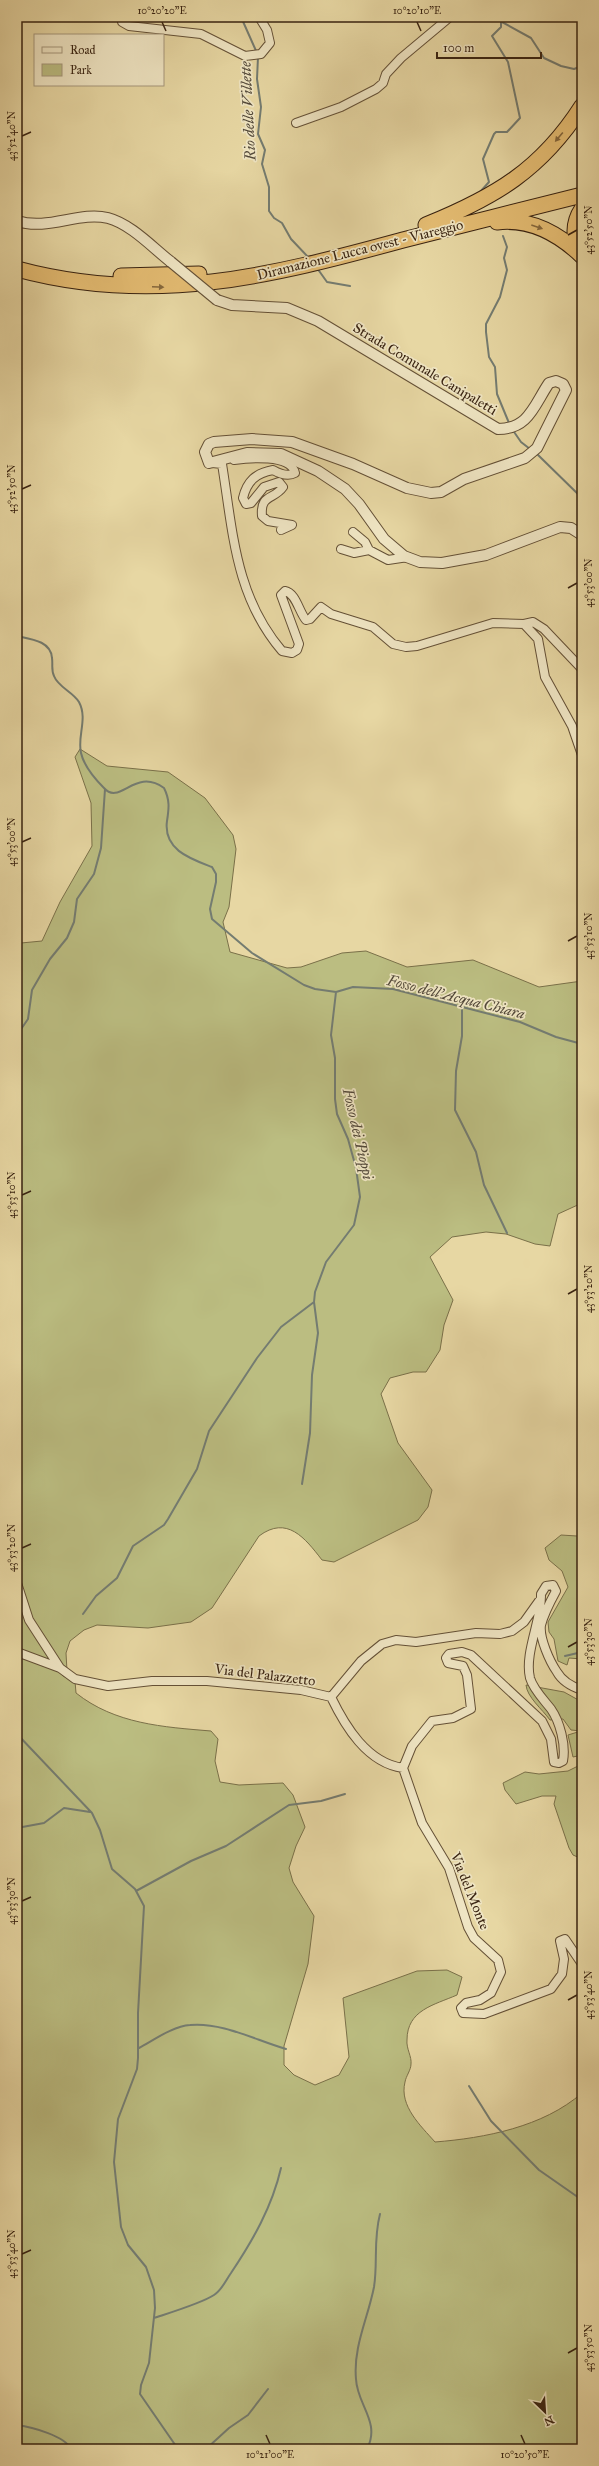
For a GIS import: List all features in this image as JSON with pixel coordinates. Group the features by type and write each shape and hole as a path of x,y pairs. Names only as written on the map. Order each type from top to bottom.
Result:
{"highway":[{"path":"428,230 493,194 532,167 570,124 582,106"},
{"name":"Diramazione Lucca ovest - Viareggio","path":"17,270 70,280 119,281 165,277 222,277 296,269 343,252 514,207 582,185"},
{"name":"Diramazione Lucca ovest - Viareggio","path":"514,207 582,194"},
{"path":"581,255 574,233 576,221 582,210"},
{"path":"428,230 501,222 524,223 560,237 581,255"},
{"name":"Diramazione Lucca ovest - Viareggio","path":"17,261 119,281"}],"street":[{"path":"121,17 122,22 129,26 202,34 245,56 258,55 270,43 267,30 259,17"},
{"path":"296,123 341,107 376,89 383,83 386,74 401,58 450,17"},
{"name":"Strada Comunale Canipaletti","path":"17,221 41,224 94,217 108,218 126,227 217,300 232,305 287,308 318,321 498,429 512,428 529,417 549,382 556,381 564,384 566,390 533,452 525,458 464,479 442,492 431,493 407,488 353,464 292,442 252,439 214,442 209,444 205,452 206,461 217,464"},
{"path":"217,464 247,453 281,454 318,471 345,489 359,504 384,540 408,557 420,562 442,563 486,555 560,527 571,528 582,535"},
{"path":"217,464 240,459 267,458 290,464 295,472 291,475 279,474 273,470 256,475 248,483 243,498 246,504 251,503 264,486 279,482 283,487 280,491 265,500 261,508 262,516 268,521 292,525 281,530"},
{"path":"217,464 243,584 270,637 282,651 292,653 297,650 299,644 281,595 285,591 292,595 301,615 306,620 310,619 321,607 330,614 373,627 393,644 406,647 417,646 493,622 524,624 533,622 544,629 582,669"},
{"path":"353,532 365,542 369,550 388,560 408,557"},
{"path":"341,549 354,553 369,550"},
{"path":"524,624 538,639 545,677 572,726 582,755"},
{"path":"17,1583 29,1620 60,1668"},
{"path":"403,1768 412,1746 432,1721 453,1718 471,1709 467,1675 463,1666 448,1663 446,1658 449,1654 462,1652 475,1659 542,1721 551,1739 554,1762 563,1761 563,1740 552,1710 530,1678 530,1658 542,1590 546,1586 553,1586 556,1591 547,1608 541,1627 545,1646 557,1673 567,1682 582,1690"},
{"path":"331,1697 361,1661 382,1644 396,1640 416,1642 476,1633 500,1634 512,1631 524,1622 541,1599"},
{"name":"Via del Palazzetto","path":"17,1652 60,1668 75,1679 108,1686 152,1682 207,1681 301,1690 331,1697 344,1723 354,1737 376,1755 395,1767 403,1768"},
{"name":"Via del Monte","path":"403,1768 422,1823 450,1868 468,1927 474,1938 498,1960 501,1972 491,1993 480,2000 466,2003 461,2008 464,2013 484,2014 551,1989 562,1974 564,1959 560,1941 565,1939 582,1964"}],"green space":[{"path":"80,749 107,766 168,772 205,798 233,835 236,849 229,907 223,922 230,952 287,968 301,967 342,953 366,951 407,967 473,960 539,987 582,981 582,1203 558,1214 550,1246 535,1244 506,1234 486,1232 452,1237 430,1257 453,1300 444,1325 440,1350 426,1372 413,1372 390,1378 381,1394 398,1443 432,1490 428,1507 418,1520 334,1562 322,1560 309,1544 295,1532 278,1528 269,1530 259,1536 212,1608 191,1622 148,1628 97,1625 84,1630 70,1641 66,1653 67,1671 63,1665 17,1648 17,934 21,943 42,941 60,902 92,846 91,803 75,757"},
{"path":"581,1531 582,1659 569,1658 567,1665 558,1661 554,1639 549,1632 548,1622 568,1587 562,1571 549,1560 545,1548 561,1535 577,1536"},
{"path":"17,1654 59,1671 63,1676 75,1681 76,1693 91,1703 123,1718 175,1728 211,1731 218,1739 215,1761 220,1782 239,1785 283,1783 293,1795 305,1827 296,1846 289,1868 293,1882 314,1916 308,1964 284,2046 284,2065 294,2075 315,2085 339,2075 349,2057 343,1998 417,1971 447,1970 462,1977 457,1995 423,2010 417,2015 408,2030 407,2040 411,2064 405,2082 405,2099 412,2115 435,2142 493,2134 513,2129 550,2114 567,2105 582,2093 582,2449 17,2449"},
{"path":"526,1685 564,1692 582,1702 582,1755 573,1757 568,1735 581,1731 571,1730 563,1719 550,1720 529,1694"},
{"path":"582,1761 582,1854 580,1858 573,1855 569,1848 554,1804 556,1796 542,1796 516,1804 505,1790 503,1783 525,1772 539,1774 568,1771 578,1766"}],"waterway":[{"name":"Rio delle Villette","path":"241,17 257,53"},
{"path":"480,192 489,182 483,159 494,134 496,132 507,132 520,118 508,62 492,36 501,27 501,17"},
{"path":"502,22 531,38 544,58 561,66 574,69 582,66"},
{"name":"Rio delle Villette","path":"258,57 257,79 261,107 258,134 265,150 262,164 269,187 269,211 274,218 282,223 291,239 309,258"},
{"path":"503,236 507,247 504,258 507,270 500,297 486,324 486,332 489,357 495,367 497,394 509,423"},
{"name":"Rio delle Villette","path":"317,268 327,282 350,286"},
{"path":"512,429 521,442 530,449"},
{"path":"536,453 582,498"},
{"name":"Fosso dell'Acqua Chiara","path":"17,636 28,638 44,644 51,652 53,672 56,680 76,698 82,708 83,721 80,740 82,758 87,767 104,788 110,792 116,793 136,784 145,782 154,783 164,788 169,808 167,821 169,839 174,846 187,857 212,867 216,874 216,882 210,909 212,919 252,953 304,985 315,989 336,992 353,987 393,989 520,1022 556,1037 582,1044"},
{"path":"17,1035 28,1019 32,990 50,959 67,938 74,922 77,899 94,874 101,848 105,789"},
{"name":"Fosso dei Pioppi","path":"302,1484 310,1433 312,1375 318,1333 314,1302 315,1292 326,1262 354,1225 360,1197 356,1168 348,1139 337,1114 335,1099 335,1058 331,1035 336,992"},
{"path":"462,1008 462,1036 456,1071 455,1110 476,1152 484,1185 507,1233"},
{"path":"83,1614 96,1596 117,1578 133,1546 164,1525 197,1469 209,1431 257,1358 281,1327 314,1302"},
{"path":"565,1656 582,1652"},
{"path":"17,1734 92,1813 100,1830 112,1869 135,1889 144,1906 138,2013 137,2069 118,2119 114,2162 121,2227 128,2245 146,2267 154,2290 155,2308 149,2363 141,2385 140,2394 178,2449"},
{"path":"136,1891 191,1861 226,1846 289,1805 321,1801 345,1794"},
{"path":"17,1828 44,1823 64,1808 90,1812"},
{"path":"139,2048 177,2028 190,2025 202,2025 214,2026 238,2032 286,2049"},
{"path":"469,2086 491,2121 539,2170 582,2200"},
{"path":"154,2318 202,2301 214,2295 224,2285 261,2223 281,2168"},
{"path":"367,2449 371,2439 370,2422 357,2388 356,2367 359,2344 374,2287 376,2242 380,2214"},
{"path":"206,2449 229,2428 248,2415 268,2389"},
{"path":"17,2425 39,2430 55,2436 68,2444 71,2449"}]}
